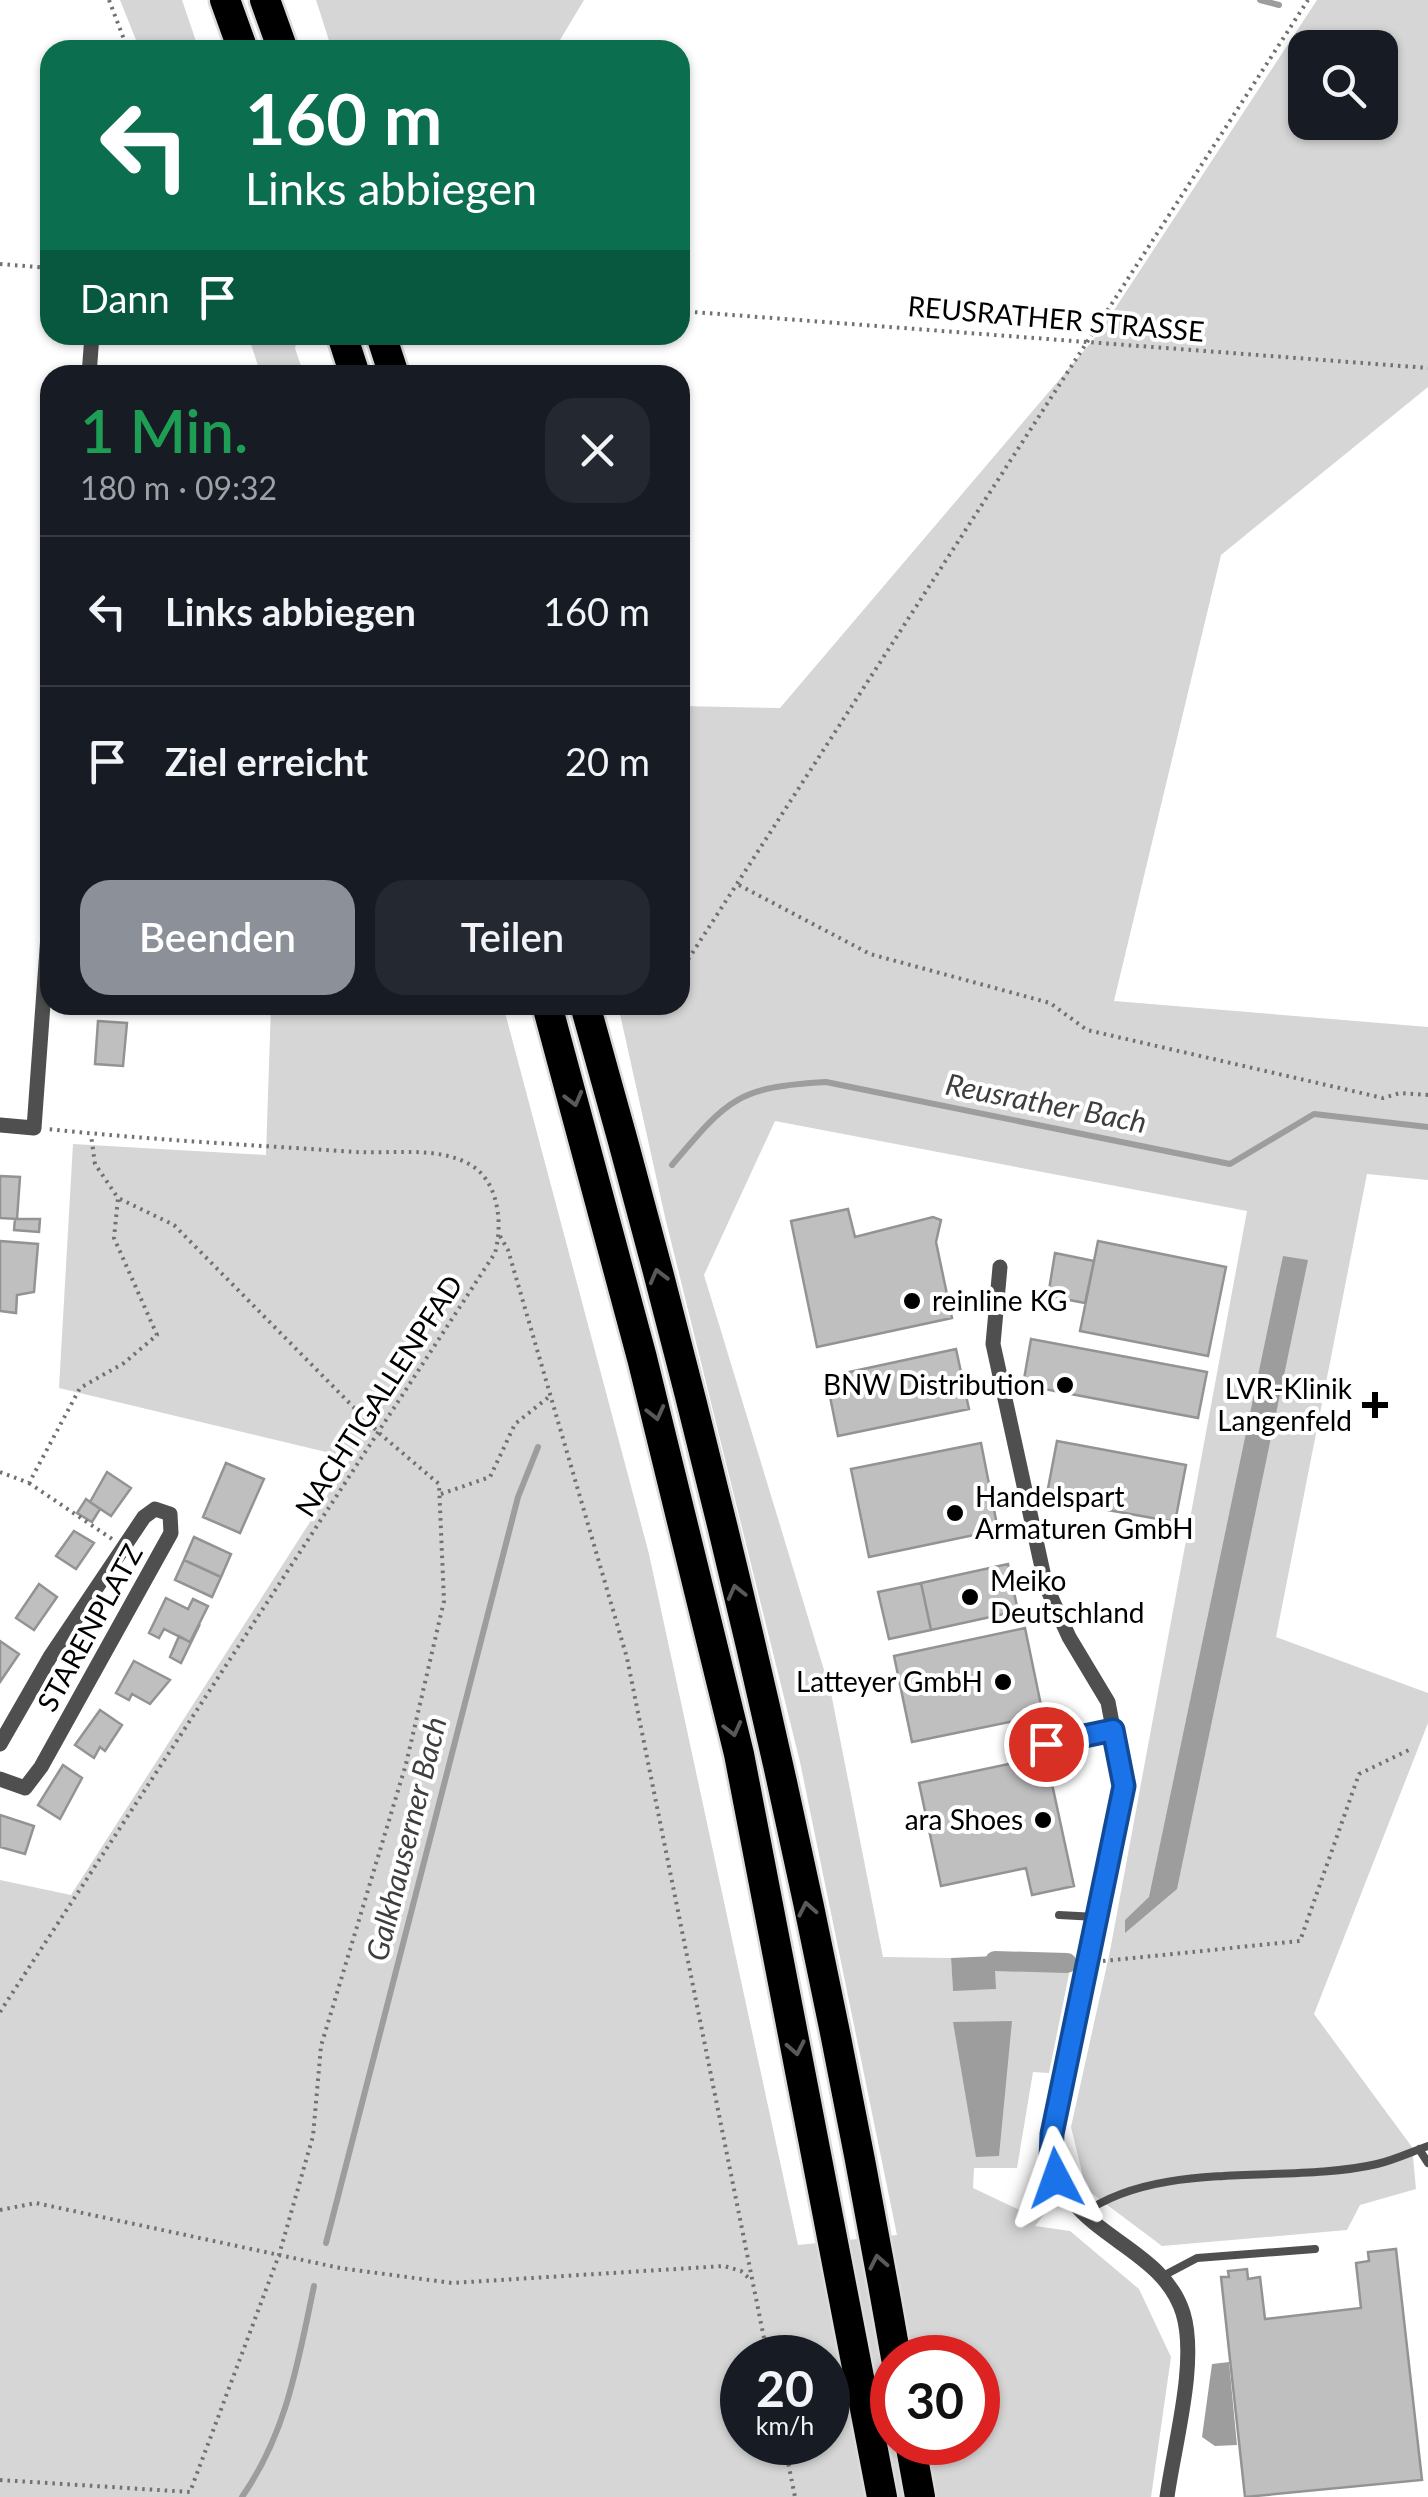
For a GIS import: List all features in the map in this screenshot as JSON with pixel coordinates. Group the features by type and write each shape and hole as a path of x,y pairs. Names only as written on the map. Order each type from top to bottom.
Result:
{"highway":[{"path":"225,0 239,40"},
{"path":"265,0 279,40"},
{"path":"551,1015 642,1358 739,1754 882,2497"},
{"path":"588,1015 677,1349 775,1750 891,2335"},
{"path":"914,2465 920,2497"}],"street":[{"path":"0,1125 34,1128 42,1015"},
{"path":"1000,1267 993,1344 1046,1586 1069,1637 1108,1702 1124,1786 1052,2134 1051,2159 1062,2188 1084,2214 1161,2278 1181,2308 1188,2347 1167,2497"},
{"name":"STARENPLATZ","path":"0,1744 50,1657 124,1547 154,1508 170,1514 171,1533 42,1767 24,1788 0,1779"}],"lane":[{"path":"1046,1744 1113,1730"},
{"path":"1060,1915 1098,1917"},
{"path":"1084,2214 1097,2205 1156,2183 1378,2164 1424,2147 1428,2163"},
{"path":"1161,2278 1197,2258 1315,2249"}],"path":[{"path":"108,0 124,40"},
{"path":"690,957 1308,0"},
{"path":"0,264 40,267"},
{"name":"REUSRATHER STRASSE","path":"690,312 1428,368"},
{"path":"738,884 870,954 1050,1003 1086,1030 1383,1098 1400,1093 1428,1096"},
{"path":"34,1128 384,1154 445,1153 474,1166 496,1199 500,1236 508,1250 627,1658 764,2335"},
{"path":"0,2480 190,2492 279,2255 313,2136 321,2046 406,1764 444,1601 439,1484 380,1433 174,1225 118,1198 95,1164 91,1135"},
{"path":"29,1482 80,1388 124,1363 158,1335 114,1238 118,1198"},
{"name":"NACHTIGALLENPFAD","path":"0,2012 380,1433 495,1253 500,1236"},
{"path":"439,1495 490,1477 515,1424 550,1396"},
{"path":"0,1472 29,1482 124,1547"},
{"path":"1089,1959 1114,1963 1300,1940 1358,1774 1413,1748"},
{"path":"0,2210 36,2202 279,2255 452,2283 724,2266 742,2271 754,2283"},
{"path":"788,2465 794,2497"}],"shaded area":[{"path":"120,0 182,0 196,40 136,40"},
{"path":"316,0 584,0 560,40 329,40"},
{"path":"1317,0 1428,0 1428,387 1221,555 1114,1001 1428,1027 1428,1180 1367,1174 1276,1637 1428,1693 1428,1723 1314,2014 1412,2147 1416,2189 1360,2205 1347,2230 1162,2246 1086,2189 1071,2127 1110,1951 1247,1211 775,1121 704,1275 831,1693 883,1957 951,1958 953,1990 996,1989 996,1968 1070,1969 1049,2073 1033,2072 1017,2168 974,2168 973,2188 1024,2212 1050,2207 1035,2226 1070,2231 1139,2289 1171,2357 1151,2497 0,2497 0,1880 71,1895 351,1458 59,1388 73,1144 266,1155 271,1015 506,1015 649,1554 798,2245 897,2235 800,1762 665,1217 620,1015 690,1015 690,706 780,708 1099,333 1288,44 1288,140 1398,140 1398,30 1297,30"},
{"path":"251,345 296,345 301,365 258,365"},
{"path":"1283,1256 1308,1260 1177,1889 1125,1933 1125,1920 1149,1897"},
{"path":"995,1956 996,1989 953,1991 951,1958"},
{"path":"1012,2021 999,2156 976,2157 953,2022"},
{"path":"1229,2362 1237,2445 1215,2446 1202,2437 1212,2364"}],"building":[{"path":"98,1021 127,1023 123,1066 95,1064"},
{"path":"0,1176 20,1177 17,1219 0,1218"},
{"path":"848,1209 855,1237 933,1217 941,1220 936,1242 952,1318 817,1347 791,1221"},
{"path":"15,1219 40,1219 39,1232 14,1230"},
{"path":"0,1241 38,1244 34,1292 17,1295 16,1313 0,1311"},
{"path":"1098,1241 1226,1267 1208,1356 1080,1331"},
{"path":"1055,1253 1094,1261 1085,1303 1048,1296"},
{"path":"1031,1339 1207,1372 1198,1418 1023,1385"},
{"path":"956,1349 969,1409 838,1436 826,1377"},
{"path":"1057,1441 1186,1465 1175,1522 1046,1499"},
{"path":"981,1443 998,1530 869,1557 851,1469"},
{"path":"226,1463 264,1479 240,1533 203,1517"},
{"path":"107,1472 131,1488 111,1516 90,1502"},
{"path":"86,1499 100,1509 92,1522 77,1513"},
{"path":"74,1531 94,1543 76,1569 56,1556"},
{"path":"194,1537 231,1554 221,1577 184,1560"},
{"path":"184,1560 221,1577 212,1597 175,1580"},
{"name":"Meiko Deutschland","path":"1008,1564 1018,1611 931,1630 921,1583"},
{"path":"921,1583 931,1630 889,1639 878,1592"},
{"path":"39,1584 57,1597 34,1630 16,1618"},
{"path":"166,1598 188,1609 193,1599 208,1606 190,1642 164,1629 159,1638 149,1633"},
{"path":"200,1624 181,1663 170,1657 179,1636 190,1642"},
{"path":"1025,1628 1043,1715 912,1742 894,1656"},
{"path":"0,1641 19,1654 0,1682"},
{"path":"134,1661 170,1680 150,1704 132,1694 129,1700 116,1693"},
{"path":"100,1710 122,1725 105,1751 100,1747 94,1758 75,1745"},
{"path":"1046,1756 1074,1886 1032,1895 1026,1868 941,1886 919,1783"},
{"path":"63,1765 82,1778 60,1819 38,1805"},
{"path":"0,1815 34,1826 25,1854 0,1847"},
{"path":"1396,2249 1422,2480 1245,2497 1221,2277 1229,2277 1228,2271 1247,2269 1248,2279 1260,2277 1265,2319 1361,2308 1356,2263 1369,2261 1368,2252"}],"waterway":[{"path":"1260,0 1279,5"},
{"name":"Reusrather Bach","path":"672,1165 707,1125 737,1101 772,1088 826,1082 1230,1164 1314,1114 1428,1127"},
{"name":"Galkhauserner Bach","path":"326,2243 518,1497 538,1447"},
{"path":"995,1961 1067,1963"},
{"name":"Galkhauserner Bach","path":"242,2497 280,2422 314,2286"}],"place":[{"name":"reinline KG","path":"912,1301"},
{"name":"BNW Distribution","path":"1065,1385"},
{"name":"LVR-Klinik Langenfeld","path":"1375,1405"},
{"name":"Handelspart Armaturen GmbH","path":"955,1513"},
{"name":"Meiko Deutschland","path":"970,1597"},
{"name":"Latteyer GmbH","path":"1003,1682"},
{"name":"ara Shoes","path":"1043,1820"}],"route":[{"path":"1046,1744 1113,1730 1124,1786 1052,2134 1051,2159 1056,2178"}]}
